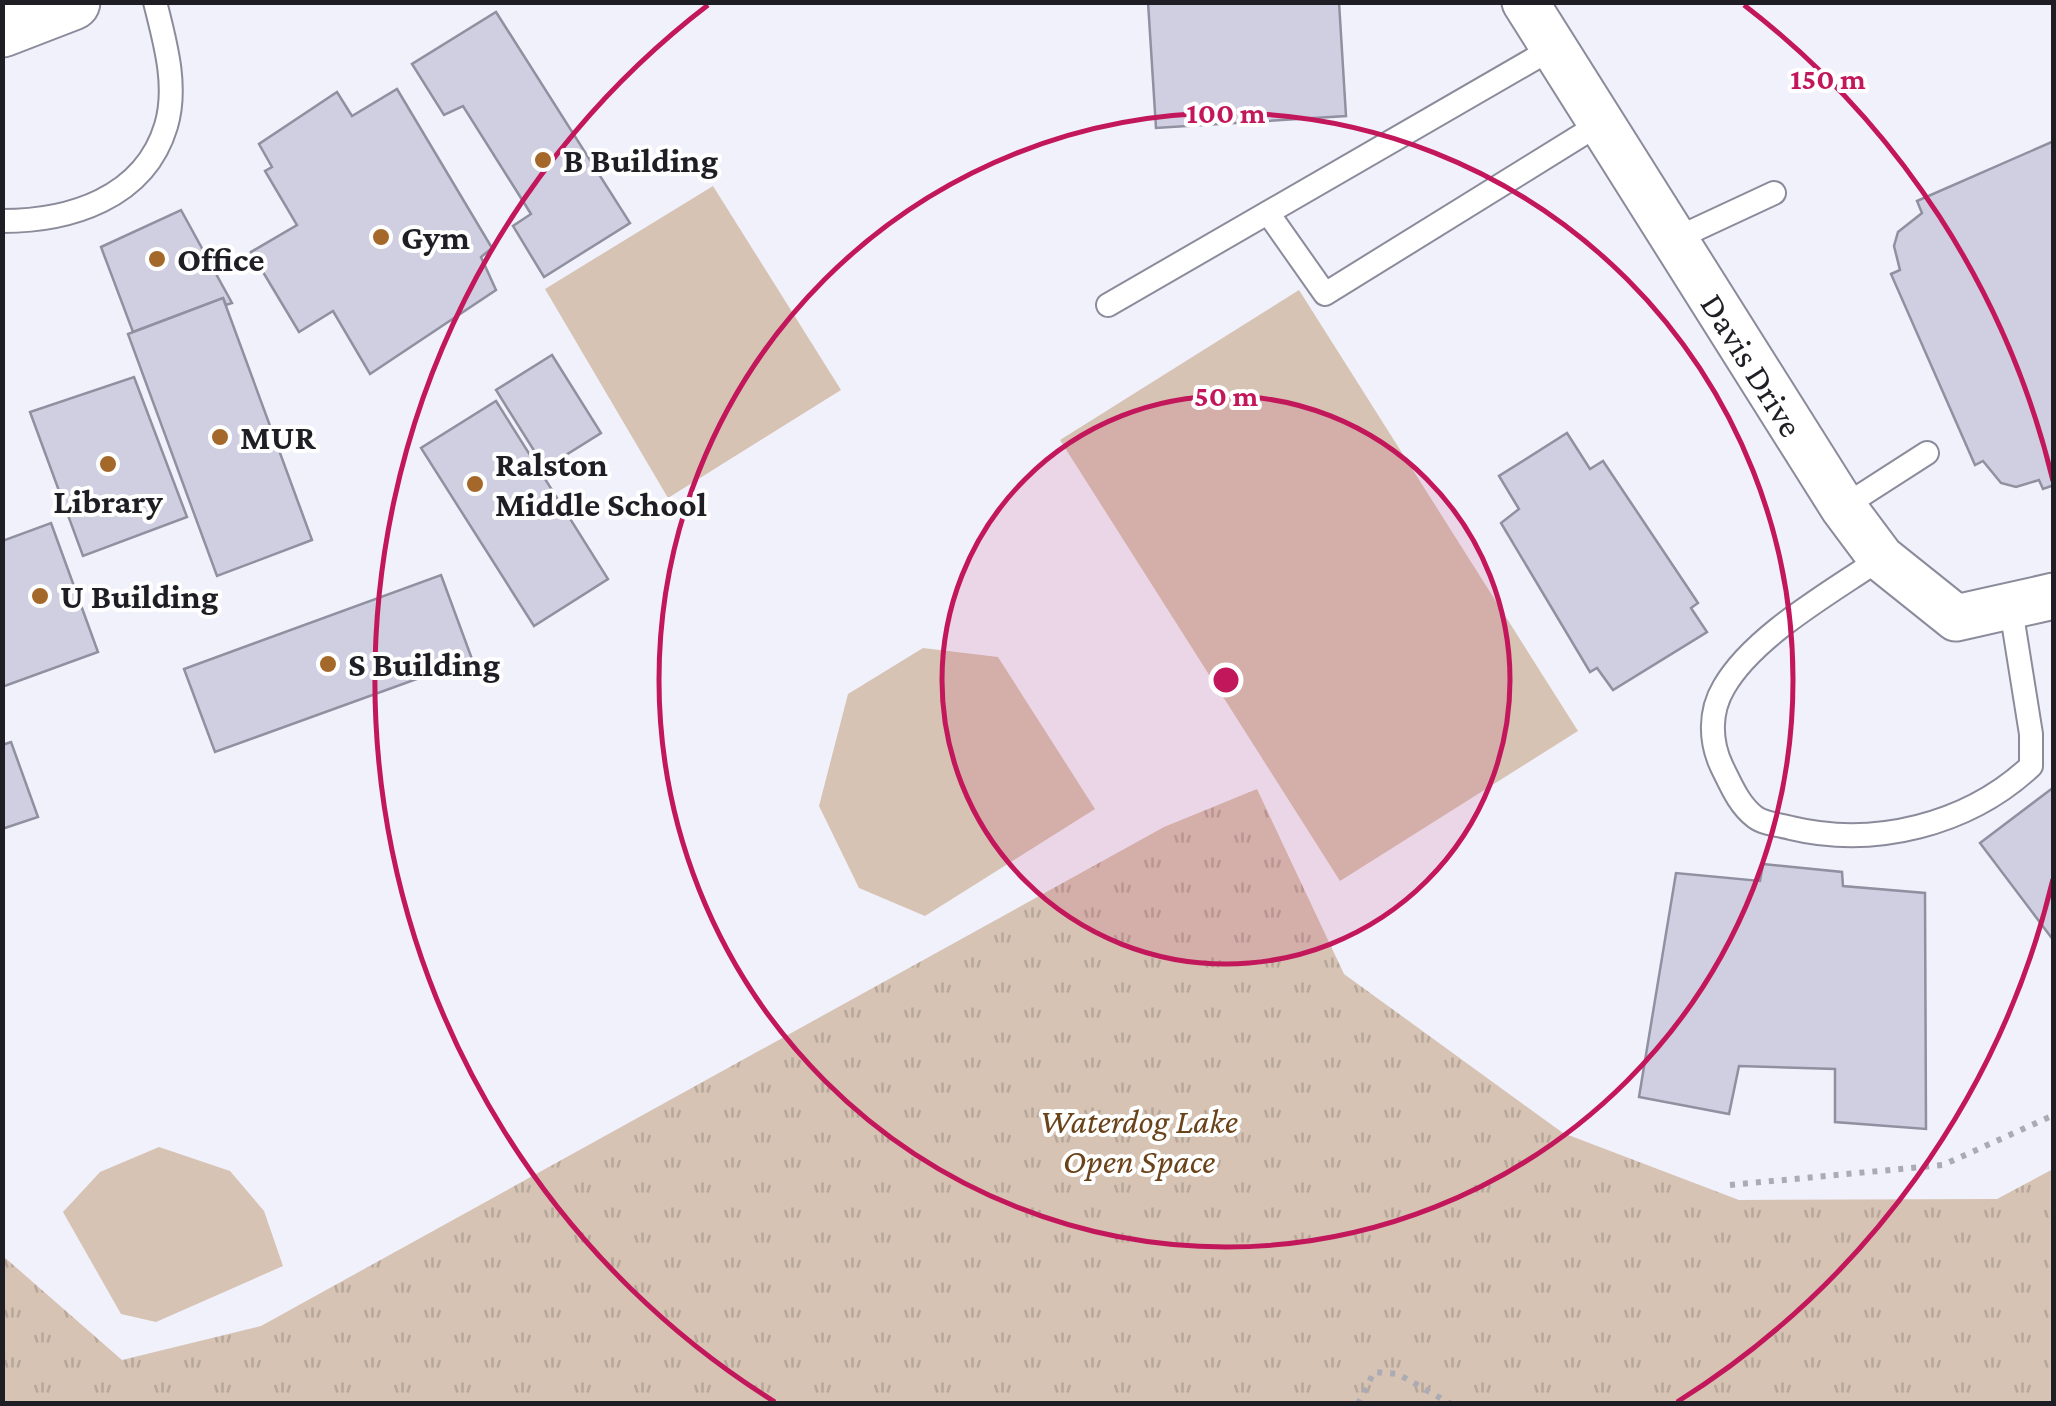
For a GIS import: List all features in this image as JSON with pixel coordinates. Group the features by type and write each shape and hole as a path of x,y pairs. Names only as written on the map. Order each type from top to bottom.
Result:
{"main road":[{"path":"2,29 72,2"}],"street":[{"name":"Davis Drive","path":"1525,2 1843,507 1881,558 1956,618 2040,606"}],"lane":[{"path":"2,221 40,221 83,212 113,194 144,165 166,127 170,86 155,2"},
{"path":"1108,305 1553,48"},
{"path":"1268,213 1325,294 1601,123"},
{"path":"1673,240 1774,194"},
{"path":"1843,507 1927,453"},
{"path":"1881,558 1776,631 1722,689 1711,729 1718,757 1738,798 1757,819 1831,837 1889,834 1945,819 2010,785 2030,766 2040,606"}],"path":[{"path":"1730,1185 1943,1164 2054,1115"},
{"path":"1358,1404 1374,1372 1398,1374 1451,1404"}],"green space":[{"path":"713,186 841,390 668,498 545,289"},
{"path":"1299,290 1578,731 1340,881 1060,440"},
{"path":"923,648 998,657 1095,809 925,916 859,888 819,806 848,694"},
{"name":"Waterdog Lake Open Space","path":"1257,789 1344,974 1563,1133 1739,1200 1997,1199 2053,1169 2053,1403 3,1403 3,1256 122,1360 261,1326 1164,827"},
{"path":"159,1147 230,1171 264,1211 283,1266 156,1322 121,1314 63,1212 100,1172"}],"building":[{"path":"1148,2 1339,2 1346,116 1156,128"},
{"name":"B Building","path":"496,12 630,223 544,277 513,226 531,214 463,106 444,115 412,64"},
{"name":"Gym","path":"397,89 492,248 481,257 496,290 370,374 333,311 299,332 251,252 297,225 265,171 272,167 259,144 337,92 352,116"},
{"path":"2054,141 2054,485 2043,489 2039,480 2016,487 2001,483 1983,461 1975,465 1891,274 1900,270 1894,246 1898,232 1922,213 1917,201"},
{"name":"Office","path":"181,210 232,303 226,305 223,298 133,332 101,247"},
{"name":"MUR","path":"223,298 312,540 217,576 128,334"},
{"path":"552,355 601,433 545,468 496,390"},
{"name":"Library","path":"134,377 187,517 83,556 30,412"},
{"path":"496,401 608,579 534,626 421,448"},
{"path":"1567,433 1590,469 1603,461 1698,603 1691,608 1707,632 1613,690 1597,668 1590,672 1501,523 1519,509 1499,476"},
{"name":"U Building","path":"51,523 98,652 2,687 2,541"},
{"name":"S Building","path":"441,575 472,659 215,752 184,669"},
{"path":"11,742 38,817 2,829 2,745"},
{"path":"2054,787 2054,941 1980,843"},
{"path":"1763,864 1842,872 1843,886 1925,893 1926,1129 1835,1122 1835,1069 1739,1066 1729,1114 1639,1097 1676,873 1760,881"}],"place":[{"name":"B Building","path":"543,160"},
{"name":"Gym","path":"381,237"},
{"name":"Office","path":"157,259"},
{"name":"MUR","path":"220,437"},
{"name":"Library","path":"108,464"},
{"name":"Ralston Middle School","path":"475,484"},
{"name":"U Building","path":"40,596"},
{"name":"S Building","path":"328,664"}]}
